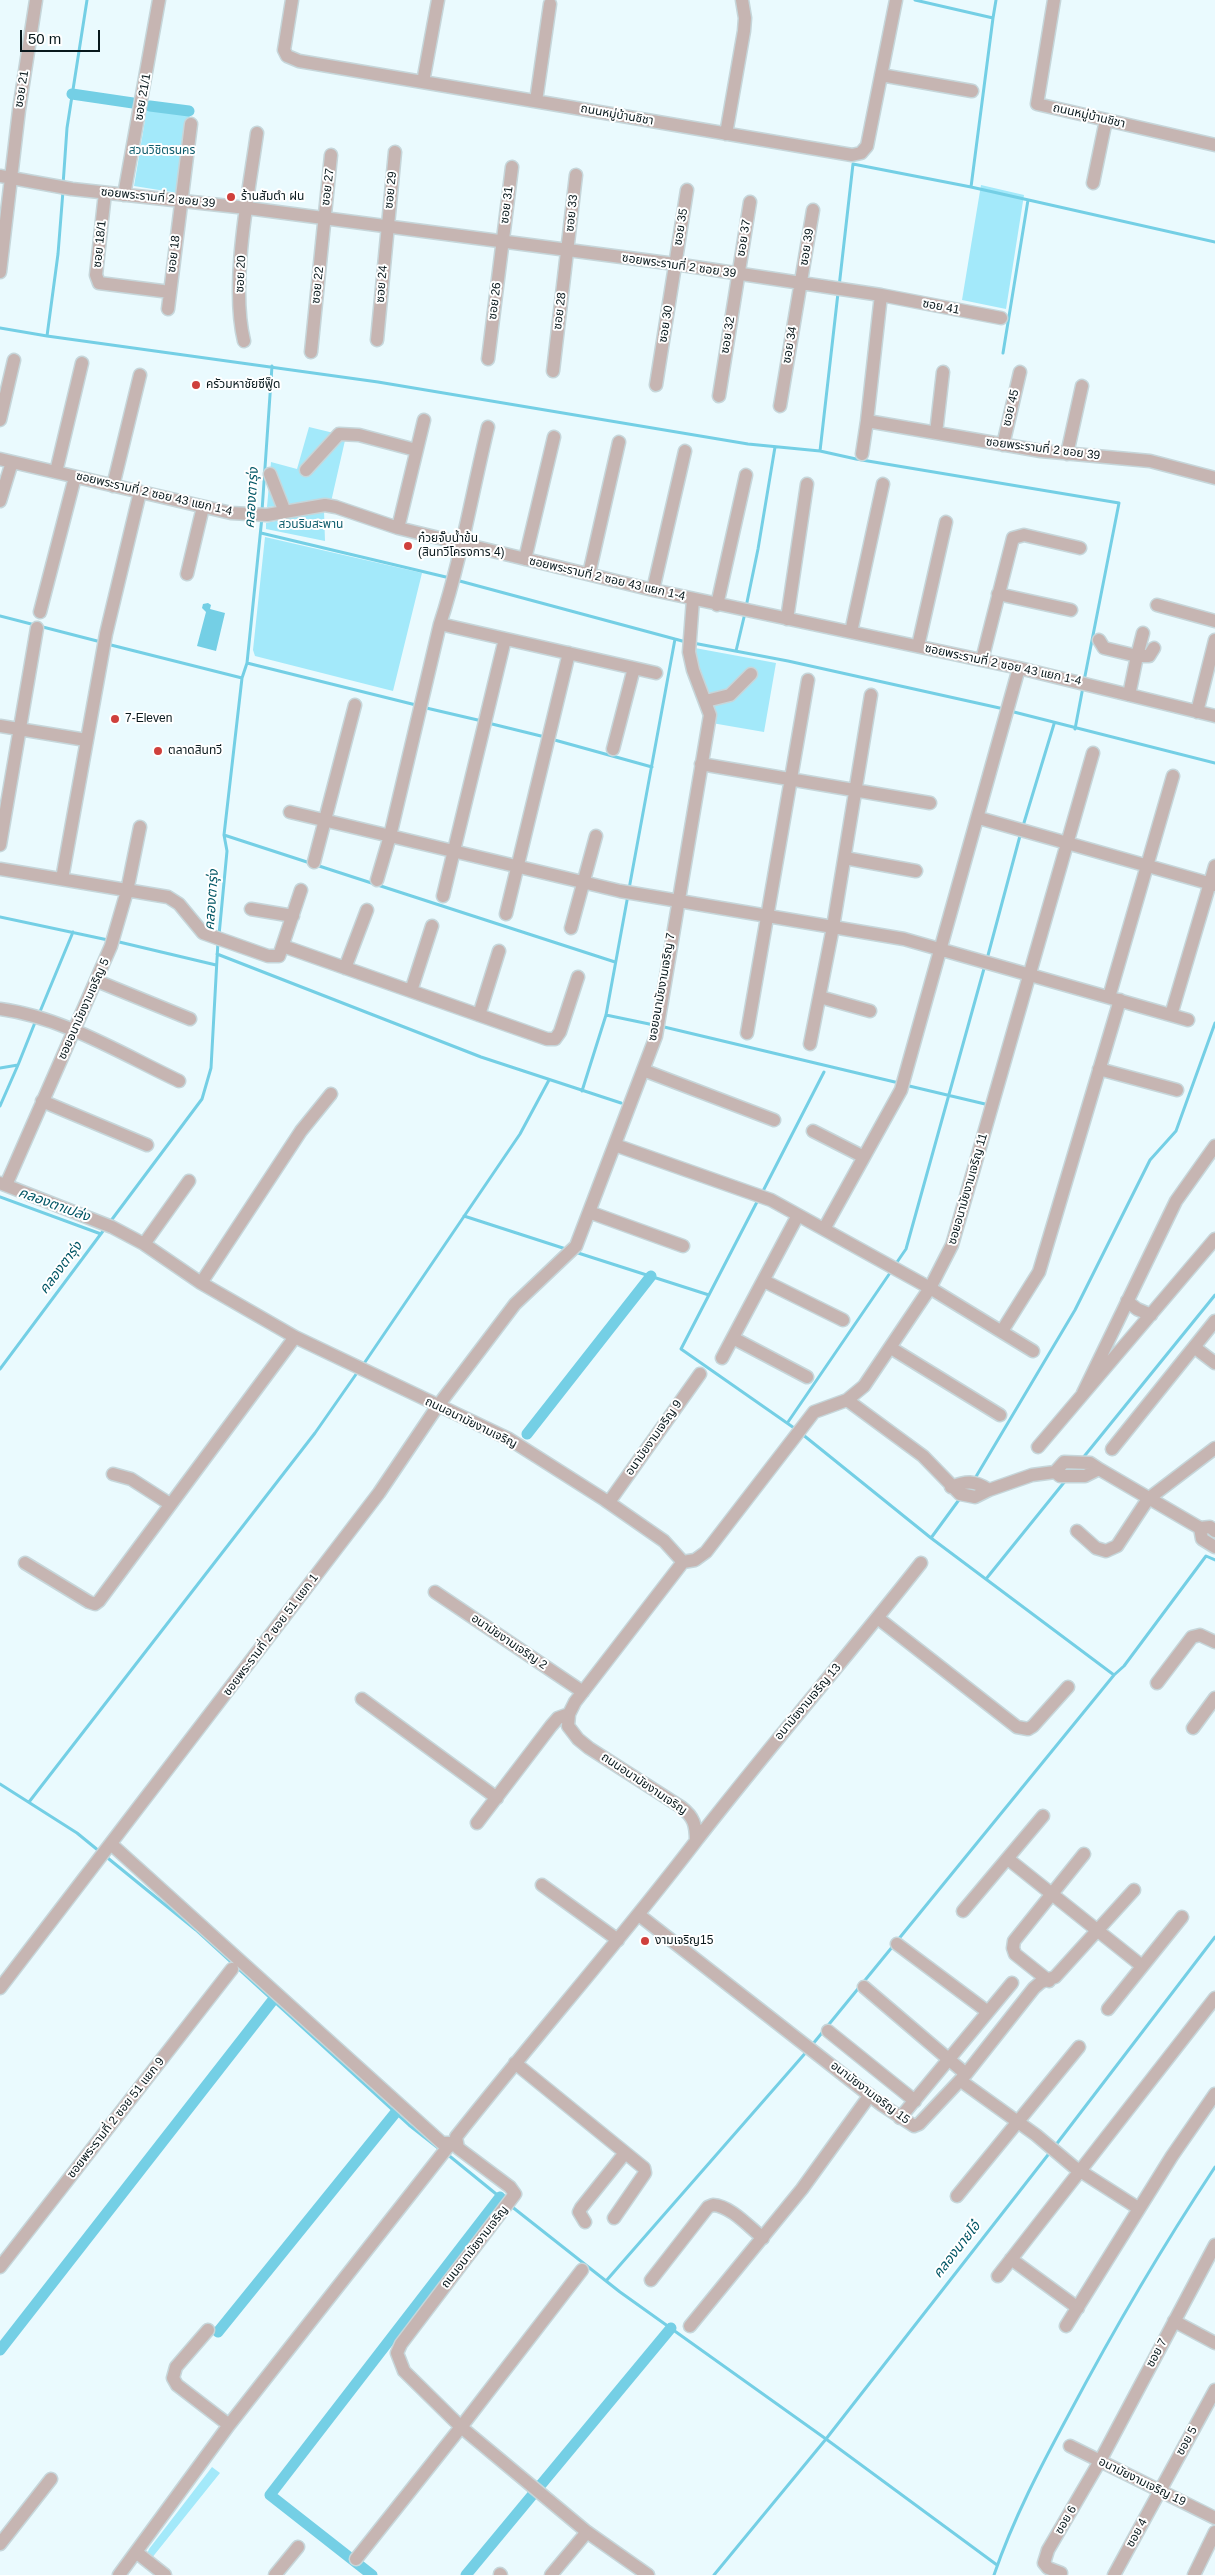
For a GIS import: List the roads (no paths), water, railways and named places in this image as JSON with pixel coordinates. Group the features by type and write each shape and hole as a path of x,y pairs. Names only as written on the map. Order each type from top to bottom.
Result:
{"street":[{"name":"ซอย 21","path":"0,272 6,177 36,0"},
{"name":"ซอย 21/1","path":"124,195 159,0"},
{"name":"ถนนหมู่บ้านชิชา","path":"292,0 283,42 287,56 292,59 852,155 861,153 867,146 895,6"},
{"path":"423,82 438,0"},
{"path":"726,134 744,31 744,7 742,0"},
{"name":"ถนนหมู่บ้านชิชา","path":"1054,0 1037,104 1215,145"},
{"path":"536,102 550,4"},
{"path":"881,75 972,91"},
{"path":"1093,183 1106,120"},
{"name":"ซอย 18","path":"168,309 191,124"},
{"name":"ซอย 20","path":"244,341 240,306 241,266 257,133"},
{"name":"ซอย 29","path":"388,228 395,152"},
{"name":"ซอย 27","path":"324,219 332,156"},
{"name":"ซอย 31","path":"502,243 512,167"},
{"name":"ซอย 33","path":"568,251 576,175"},
{"name":"ซอยพระรามที่ 2 ซอย 39","path":"6,177 49,186 247,208 502,243 675,264 882,295"},
{"name":"ซอย 35","path":"675,264 687,190"},
{"name":"ซอย 18/1","path":"105,193 96,275 99,283 170,292"},
{"name":"ซอย 37","path":"738,274 750,202"},
{"name":"ซอย 39","path":"801,284 813,210"},
{"name":"ซอย 22","path":"311,352 324,219"},
{"name":"ซอย 24","path":"377,340 388,228"},
{"name":"ซอย 26","path":"488,359 502,243"},
{"name":"ซอย 28","path":"552,371 568,251"},
{"name":"ซอย 30","path":"656,385 675,264"},
{"name":"ซอย 32","path":"719,396 738,274"},
{"name":"ซอย 34","path":"780,406 801,284"},
{"path":"862,454 882,295"},
{"name":"ซอย 41","path":"882,295 1001,318"},
{"path":"0,420 14,360"},
{"path":"56,472 82,363"},
{"path":"936,433 943,372"},
{"name":"ซอย 45","path":"1003,445 1020,372"},
{"path":"113,486 140,374"},
{"path":"1067,454 1082,386"},
{"path":"398,528 424,420"},
{"name":"ซอยพระรามที่ 2 ซอย 39","path":"867,421 1003,445 1067,454 1150,462 1215,478"},
{"path":"377,880 390,836 440,624 454,583 460,543 488,427"},
{"path":"306,470 339,434 359,435 416,450"},
{"path":"524,559 554,437"},
{"path":"589,574 619,442"},
{"path":"653,590 685,451"},
{"path":"0,501 6,461"},
{"name":"ซอยพระรามที่ 2 ซอย 43 แยก 1-4","path":"6,461 203,507 250,514 267,515 325,505 398,528 653,590 1091,684 1215,716"},
{"path":"270,474 286,512"},
{"path":"718,605 746,475"},
{"path":"40,612 75,477"},
{"path":"787,619 807,484"},
{"path":"850,632 883,484"},
{"path":"62,879 106,634 140,492"},
{"path":"187,574 203,507"},
{"path":"918,646 946,522"},
{"path":"982,660 1010,544 1015,536 1080,548"},
{"path":"998,594 1071,610"},
{"name":"ซอยอนามัยงามเจริญ 7","path":"437,1407 515,1304 576,1246 643,1070 656,1030 710,715 693,670 689,652 693,599"},
{"path":"1157,605 1215,621"},
{"path":"440,624 656,673"},
{"path":"0,845 37,628"},
{"path":"1128,694 1143,633"},
{"path":"443,896 505,638"},
{"path":"1099,640 1104,648 1137,656 1149,656 1154,648"},
{"path":"1197,712 1215,640"},
{"path":"506,914 519,868 569,653"},
{"path":"613,749 634,668"},
{"path":"824,1229 900,1090 979,818 1019,668"},
{"path":"706,701 730,695 751,674"},
{"path":"747,1033 808,680"},
{"path":"810,1044 833,926 871,695"},
{"path":"314,862 355,706"},
{"path":"0,726 86,740"},
{"name":"ซอยอนามัยงามเจริญ 11","path":"684,1562 695,1560 706,1552 814,1412 847,1400 864,1386 930,1288 952,1245 1093,752"},
{"path":"701,764 930,803"},
{"path":"1002,1331 1039,1272 1099,1069 1114,998 1173,776"},
{"path":"290,812 620,891 833,926 941,948 1188,1020"},
{"path":"979,818 1212,884"},
{"name":"ซอยอนามัยงามเจริญ 5","path":"3,1184 75,1032 112,946 127,891 140,827"},
{"path":"571,928 596,836"},
{"path":"844,858 916,871"},
{"path":"1172,1015 1212,884 1215,866"},
{"path":"0,869 172,899 184,909 198,930 207,936 268,956 279,956 301,890"},
{"path":"250,909 293,916"},
{"path":"345,968 367,910"},
{"path":"411,991 432,926"},
{"path":"283,946 547,1039 555,1039 560,1032 578,977"},
{"path":"479,1015 500,951"},
{"path":"97,981 190,1019"},
{"path":"820,997 870,1011"},
{"path":"0,1009 28,1013 75,1032 179,1080"},
{"path":"1099,1069 1177,1090"},
{"path":"643,1070 774,1120"},
{"path":"201,1283 301,1132 331,1094"},
{"path":"42,1101 147,1145"},
{"path":"813,1131 864,1156"},
{"path":"615,1144 771,1200 930,1288 1033,1351"},
{"path":"1083,1393 1176,1200 1215,1146"},
{"path":"144,1244 189,1181"},
{"name":"ถนนอนามัยงามเจริญ","path":"3,1184 112,1227 144,1244 201,1283 295,1337 437,1407 508,1439 609,1502 664,1541 684,1562"},
{"path":"589,1212 683,1246"},
{"path":"722,1358 798,1215"},
{"path":"1038,1447 1215,1239"},
{"path":"764,1281 843,1320"},
{"path":"1127,1301 1136,1309 1151,1315"},
{"path":"1112,1449 1215,1321"},
{"path":"24,1563 94,1604 99,1601 295,1337"},
{"path":"733,1338 807,1376"},
{"path":"1194,1347 1215,1363"},
{"path":"891,1348 1000,1415"},
{"name":"อนามัยงามเจริญ 9","path":"609,1502 700,1374"},
{"path":"847,1400 923,1456 956,1490 975,1497 984,1486"},
{"name":"ซอยพระรามที่ 2 ซอย 51 แยก 1","path":"0,1988 379,1493 437,1407"},
{"path":"1077,1531 1096,1548 1106,1551 1116,1546 1148,1499 1214,1447"},
{"path":"956,1490 966,1481 984,1486 1060,1470 1094,1466 1148,1499 1207,1531 1215,1547"},
{"path":"1060,1470 1085,1476 1094,1466"},
{"path":"113,1474 131,1480 170,1504"},
{"path":"476,1823 551,1726 558,1718 569,1714 583,1692 684,1562"},
{"name":"อนามัยงามเจริญ 13","path":"696,1841 735,1790 879,1619 921,1563"},
{"name":"อนามัยงามเจริญ 2","path":"435,1592 583,1692"},
{"path":"879,1619 1017,1727 1028,1730 1034,1726 1068,1687"},
{"path":"1158,1683 1192,1637 1200,1635 1215,1642"},
{"path":"1193,1728 1215,1698"},
{"path":"362,1699 497,1798"},
{"name":"ถนนอนามัยงามเจริญ","path":"569,1714 568,1726 578,1739 692,1816 696,1828 696,1841"},
{"path":"963,1911 1043,1816"},
{"path":"119,2575 228,2425 447,2148 455,2143 456,2137 639,1915 696,1841"},
{"path":"110,1846 442,2143 455,2143"},
{"path":"1049,1981 1015,1954 1013,1948 1014,1941 1084,1854"},
{"path":"1008,1859 1096,1932 1142,1966"},
{"path":"542,1885 618,1940"},
{"name":"อนามัยงามเจริญ 15","path":"639,1915 870,2095 900,2118 914,2126 919,2124 964,2078 1034,1988 1041,1982 1049,1981 1134,1890"},
{"path":"1108,2008 1182,1917"},
{"path":"898,1944 988,2012"},
{"name":"ซอยพระรามที่ 2 ซอย 51 แยก 9","path":"0,2267 232,1970"},
{"path":"900,2118 1012,1983"},
{"path":"864,1987 948,2058 964,2078 1018,2122 1080,2171 1138,2208"},
{"path":"998,2276 1215,1998"},
{"path":"828,2031 915,2101"},
{"path":"957,2196 1078,2047"},
{"path":"515,2064 639,2163 646,2173 614,2218"},
{"path":"1066,2326 1138,2208 1215,2094"},
{"path":"690,2326 832,2151 870,2095"},
{"name":"ถนนอนามัยงามเจริญ","path":"455,2143 458,2148 510,2187 514,2194 401,2344 397,2353 404,2371 461,2427 587,2532 648,2575"},
{"path":"585,2222 579,2212 581,2208 625,2153"},
{"path":"651,2280 713,2205 722,2207 742,2220 762,2238"},
{"name":"ซอย 7","path":"1100,2461 1215,2245"},
{"path":"1011,2259 1078,2308"},
{"path":"356,2559 582,2270"},
{"path":"1174,2321 1215,2343"},
{"path":"208,2330 176,2368 173,2378 177,2385 228,2425"},
{"name":"ซอย 5","path":"1160,2491 1215,2390"},
{"name":"อนามัยงามเจริญ 19","path":"1070,2446 1215,2518"},
{"name":"ซอย 6","path":"1061,2573 1048,2568 1044,2563 1046,2556 1100,2461"},
{"path":"0,2544 51,2480"},
{"name":"ซอย 4","path":"1114,2575 1160,2491"},
{"path":"551,2575 587,2532"},
{"path":"1194,2575 1215,2532"},
{"path":"276,2575 298,2548"},
{"path":"136,2552 164,2575"}],"waterway":[{"path":"63,185 67,128 87,0"},
{"path":"915,0 993,18 996,0"},
{"path":"839,287 853,164 971,187 993,18"},
{"path":"72,94 133,103"},
{"path":"150,106 189,111"},
{"path":"971,187 1215,242"},
{"path":"47,336 58,254 63,191"},
{"path":"1003,353 1028,200"},
{"path":"820,451 838,293"},
{"path":"0,328 378,382 748,444 820,451 856,459 1119,503 1084,681"},
{"name":"คลองตารุ่ง","path":"262,511 272,366"},
{"path":"746,607 775,447"},
{"name":"คลองตารุ่ง","path":"219,935 227,851 224,835 242,678 247,663 262,517"},
{"path":"261,533 450,578"},
{"path":"456,580 686,642"},
{"path":"736,651 745,613"},
{"path":"0,616 101,642"},
{"path":"629,889 675,639"},
{"path":"693,643 788,661 1004,709"},
{"path":"107,644 242,678"},
{"path":"247,663 416,705"},
{"path":"1075,729 1083,687"},
{"path":"422,707 482,721"},
{"path":"1010,711 1215,763"},
{"path":"488,723 545,737"},
{"path":"1023,826 1054,724"},
{"path":"551,739 652,767"},
{"path":"987,959 1021,832"},
{"path":"224,835 310,863"},
{"path":"316,865 615,962"},
{"path":"582,1091 606,1015 628,895"},
{"path":"0,917 108,940"},
{"path":"39,1014 73,932"},
{"path":"115,941 216,965"},
{"name":"คลองตารุ่ง","path":"110,1222 202,1099 211,1068 218,941"},
{"path":"217,954 481,1057 621,1103"},
{"path":"895,1265 906,1249 985,965"},
{"path":"606,1015 654,1025"},
{"path":"0,1068 18,1065 36,1020"},
{"path":"974,1480 1075,1310 1150,1160 1176,1131 1215,1023"},
{"path":"660,1026 899,1083"},
{"path":"0,1106 18,1065"},
{"path":"762,1193 824,1072"},
{"path":"363,1365 520,1134 549,1080"},
{"path":"905,1085 985,1104"},
{"name":"คลองตาเปล่ง","path":"0,1197 101,1234"},
{"path":"759,1198 681,1349 797,1430"},
{"path":"464,1216 569,1250"},
{"name":"คลองตารุ่ง","path":"0,1369 106,1227"},
{"path":"575,1252 709,1295"},
{"path":"788,1422 892,1270"},
{"path":"527,1434 651,1276"},
{"path":"1082,1459 1215,1295"},
{"path":"29,1802 315,1433 359,1370"},
{"path":"802,1434 931,1538 1114,1675 1124,1666 1206,1556 1215,1560"},
{"path":"986,1579 1066,1480"},
{"path":"931,1538 961,1497"},
{"path":"897,1941 1114,1675"},
{"path":"0,1784 77,1833 99,1851"},
{"path":"104,1855 196,1930 409,2125 442,2151"},
{"name":"คลองนายโอ๋","path":"1055,2146 1215,1937"},
{"path":"812,2045 893,1946"},
{"path":"0,2350 273,2000"},
{"path":"606,2281 808,2050"},
{"path":"218,2332 396,2112"},
{"name":"คลองนายโอ๋","path":"714,2575 826,2439 1051,2151"},
{"path":"447,2154 506,2202"},
{"path":"994,2575 1028,2493 1086,2382 1157,2258 1215,2167"},
{"path":"372,2575 270,2495 500,2197"},
{"path":"511,2206 620,2292 826,2439 997,2565"},
{"path":"466,2575 671,2328"}],"place":[{"name":"ร้านสัมตำ ฝน","path":"231,197"},
{"name":"ครัวมหาชัยซีฟู็ด","path":"196,385"},
{"name":"ก๋วยจั๊บน้ำข้น (สินทวีโครงการ 4)","path":"408,546"},
{"name":"7-Eleven","path":"115,719"},
{"name":"ตลาดสินทวี","path":"158,751"},
{"name":"งามเจริญ15","path":"645,1941"}],"park label":[{"name":"สวนวิชิตรนคร","path":"162,151"},
{"name":"สวนริมสะพาน","path":"311,525"}]}
